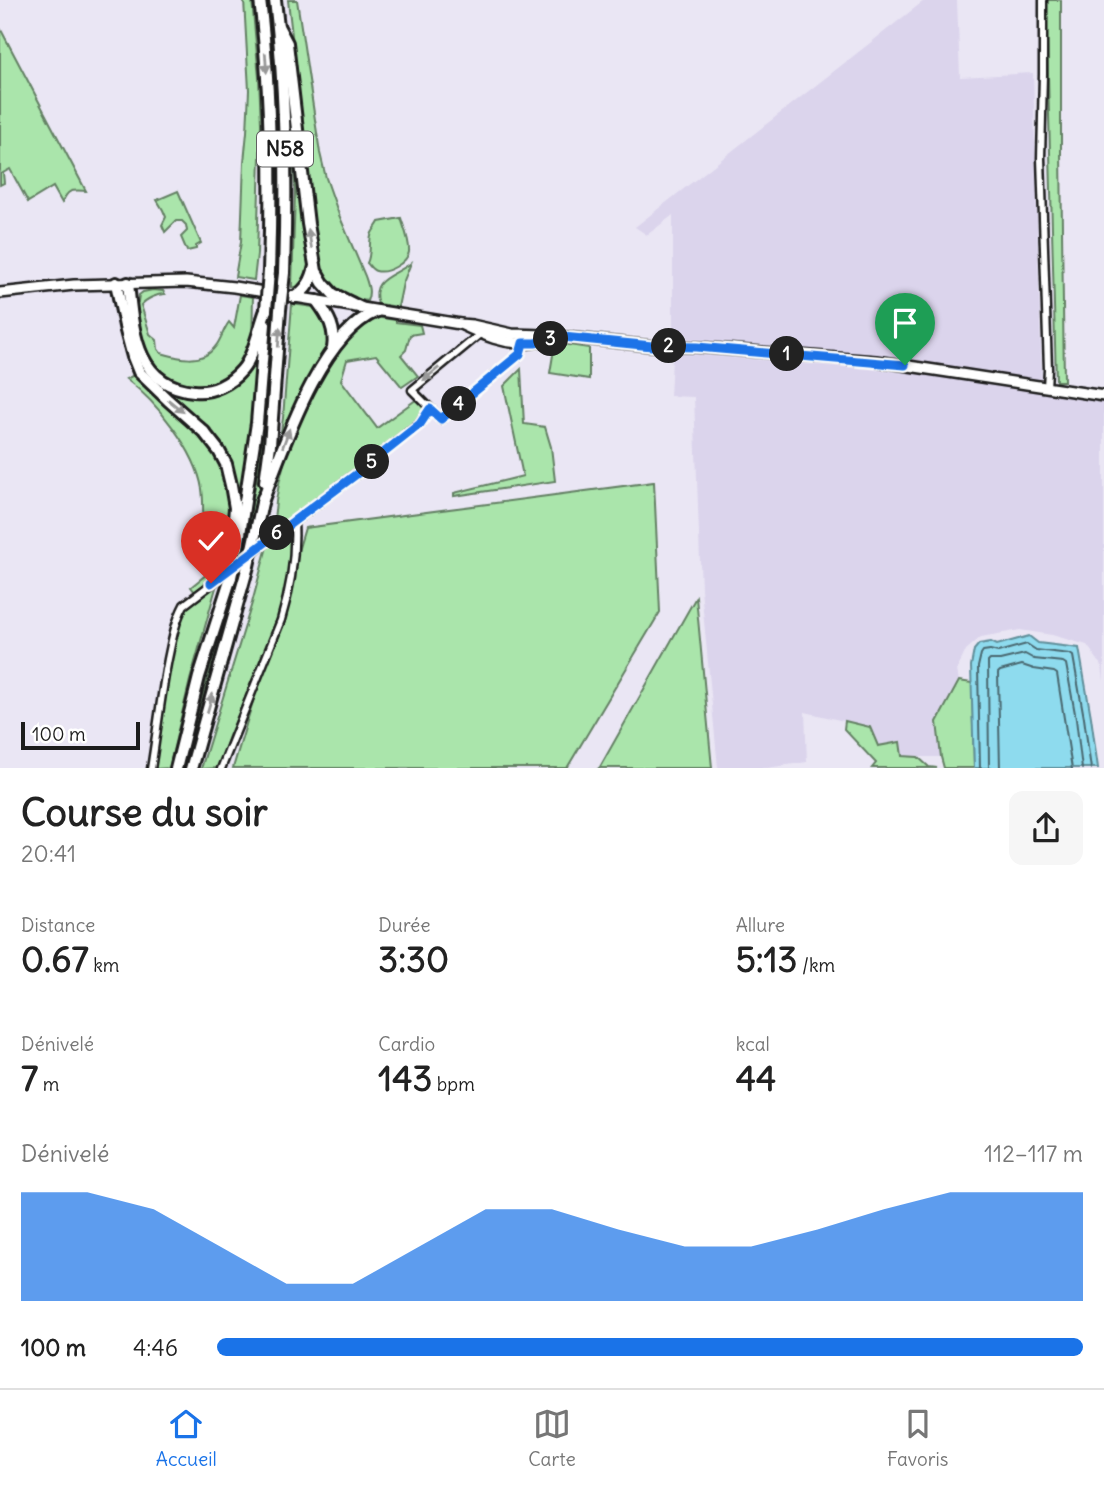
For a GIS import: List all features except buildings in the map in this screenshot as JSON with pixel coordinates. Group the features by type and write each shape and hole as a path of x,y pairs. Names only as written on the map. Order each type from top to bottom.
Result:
{"highway":[{"name":"N58","path":"176,768 199,677 231,577 257,422 269,271 271,206 266,57 260,0"},
{"name":"N58","path":"191,768 248,566 262,502 270,445 284,273 286,212 283,76 275,0"},
{"path":"278,26 287,43 314,266 333,294 360,308"},
{"path":"295,297 309,284 314,266"},
{"path":"122,283 143,360 160,380 184,390 200,392 216,388 230,381 243,369 252,352 266,310"},
{"path":"122,283 126,331 139,372 204,432 219,451 226,464 231,485 236,536"},
{"path":"317,301 332,325 332,352"},
{"path":"262,502 291,424 307,392 332,352 355,324 377,311"}],"main road":[{"path":"0,293 74,285 186,282 234,287 463,325 522,339"},
{"path":"463,325 500,340 563,337 652,346 876,361 1104,396"}],"street":[{"path":"1043,0 1041,158 1047,387"},
{"path":"480,334 412,390 441,419 520,354 522,339"},
{"path":"151,768 173,632 184,605 420,424 430,409"},
{"path":"221,768 281,620 296,545 294,522"}],"shaded area":[{"path":"925,0 957,0 960,77 1033,73 1042,390 1104,400 1104,681 1102,666 1087,645 1052,635 1020,630 981,637 966,650 957,670 959,681 937,722 941,757 902,757 878,746 870,727 805,712 807,762 767,768 718,768 701,589 694,397 670,396 673,215 647,235 635,227"}],"green space":[{"path":"244,0 252,0 261,124 254,280 235,277 241,242 249,90"},
{"path":"265,0 270,0 274,35 279,141 279,282 274,283 274,106"},
{"path":"288,0 297,0 320,153 339,215 367,282 367,301 356,299 333,285 318,257"},
{"path":"1046,0 1061,0 1064,381 1056,381"},
{"path":"0,28 86,191 71,191 62,203 53,187 28,202 10,169 3,173 4,183 0,185"},
{"path":"292,112 309,258 309,273 300,288 292,287 295,193"},
{"path":"178,191 201,243 196,249 187,251 181,237 187,231 182,221 176,221 165,232 162,225 166,217 157,200"},
{"path":"401,218 409,243 407,256 401,264 391,269 375,270 367,263 372,233 379,222"},
{"path":"411,263 398,307 378,304 376,295 380,283"},
{"path":"153,290 163,291 165,294 152,297 141,305 150,334 157,340 158,349 161,353 190,359 210,353 229,322 234,328 240,295 253,297 252,330 247,354 234,372 223,380 197,386 171,380 160,372 144,349 136,304 139,295"},
{"path":"272,304 277,304 265,460 252,532 247,532 260,458"},
{"path":"292,304 320,308 326,317 331,344 278,454 283,418"},
{"path":"127,308 156,379 219,390 256,354 251,432 238,509 228,461 142,369"},
{"path":"374,317 420,325 422,333 410,335 406,350 401,355 418,376 402,387 376,355 347,360 341,380 377,428 417,399 426,409 375,453 280,525 274,525 279,482 292,440 309,400 346,339 354,330"},
{"path":"562,344 589,348 589,379 550,373 554,349"},
{"path":"521,369 524,424 545,427 551,447 555,481 454,496 454,493 523,476 504,386"},
{"path":"136,374 202,437 217,459 226,483 229,521 222,561 216,575 195,592 191,587 213,569 204,549 203,497 198,474 173,428 126,379"},
{"path":"654,482 660,612 567,768 233,768 275,628 218,768 201,768 268,543 281,535 287,537 291,544 289,581 305,528"},
{"path":"245,566 188,768 182,768 239,568"},
{"path":"217,584 169,768 154,768 180,617 197,599"},
{"path":"696,597 712,768 599,768 600,767"},
{"path":"959,681 972,683 974,768 944,768 937,722"},
{"path":"845,721 870,727 878,746 900,742 902,756 918,757 929,767 937,768 872,768 876,763 844,729"}],"water":[{"path":"1029,636 1038,643 1079,648 1098,768 974,768 971,666 974,650 979,644 991,642 997,645"}],"route":[{"path":"211,583 420,424 430,409 441,419 520,354 523,343 563,337 905,365"}]}
